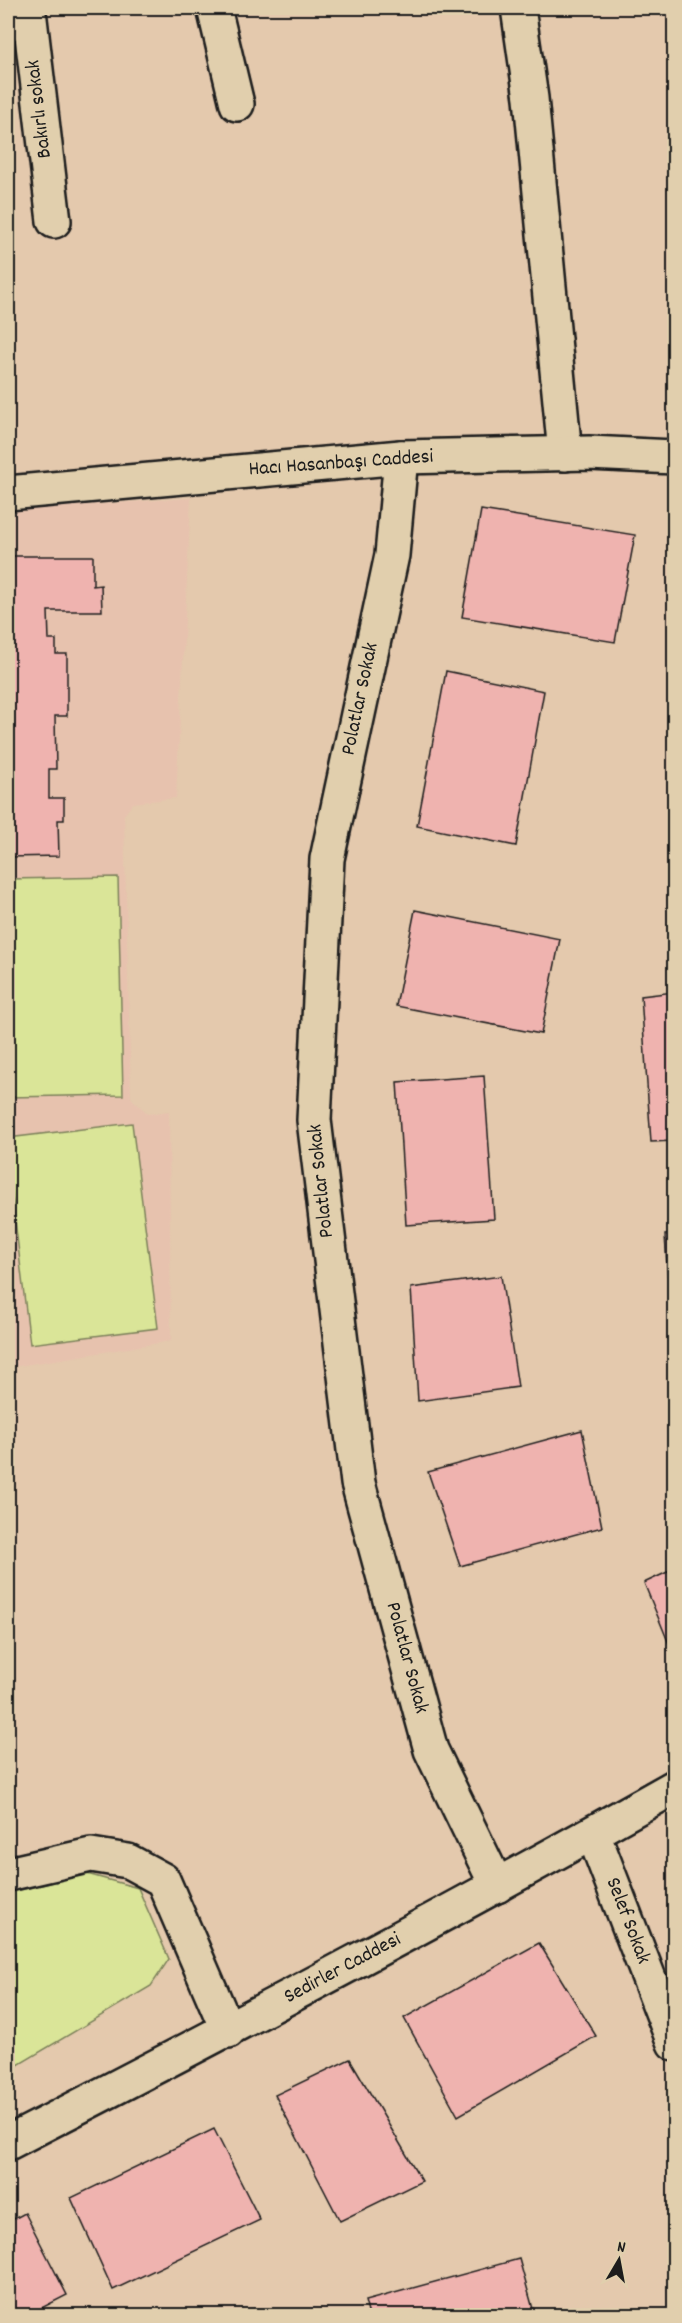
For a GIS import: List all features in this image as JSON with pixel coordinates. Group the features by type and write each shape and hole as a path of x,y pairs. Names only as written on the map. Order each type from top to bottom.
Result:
{"street":[{"path":"214,8 237,104"},
{"path":"518,8 531,98 565,454"},
{"name":"Bakırlı sokak","path":"8,23 30,19 54,221"},
{"name":"Hacı Hasanbaşı Caddesi","path":"8,493 401,457 589,453 675,457"},
{"name":"Polatlar Sokak","path":"401,457 392,555 327,859 314,1120 358,1483 431,1750 497,1886"},
{"name":"Sedirler Caddesi","path":"8,2144 228,2031 675,1787"},
{"name":"Selef Sokak","path":"593,1833 675,2043"},
{"path":"8,1874 91,1855 128,1861 163,1880 228,2031"}],"shaded area":[{"path":"191,498 176,798 133,803 124,815 131,1098 148,1114 169,1111 171,1341 12,1367 8,1365 8,510"}],"green space":[{"path":"118,877 123,1095 8,1097 8,879"},
{"path":"132,1123 158,1328 30,1344 8,1163 8,1138"},
{"path":"87,1874 138,1888 169,1959 151,1986 8,2071 8,1893"}],"building":[{"path":"481,510 635,535 615,642 462,617"},
{"path":"8,556 93,556 93,586 101,585 102,611 48,611 49,640 56,640 56,654 67,654 67,716 55,716 56,769 49,769 49,798 64,798 64,820 58,820 59,856 8,857"},
{"path":"446,671 544,691 516,846 417,826"},
{"path":"415,910 560,939 541,1034 396,1006"},
{"path":"674,992 674,1141 651,1142 641,996"},
{"path":"484,1076 494,1219 406,1225 397,1082"},
{"path":"674,1234 674,1374 665,1235"},
{"path":"501,1276 518,1387 418,1401 411,1288"},
{"path":"582,1430 602,1527 460,1566 428,1472"},
{"path":"674,1569 674,1656 644,1583"},
{"path":"539,1943 596,2036 458,2116 404,2018"},
{"path":"350,2059 422,2181 340,2221 275,2095"},
{"path":"214,2129 260,2220 113,2290 71,2198"},
{"path":"25,2213 67,2295 26,2316 8,2316 8,2222"},
{"path":"519,2259 535,2316 369,2316 365,2301"}]}
